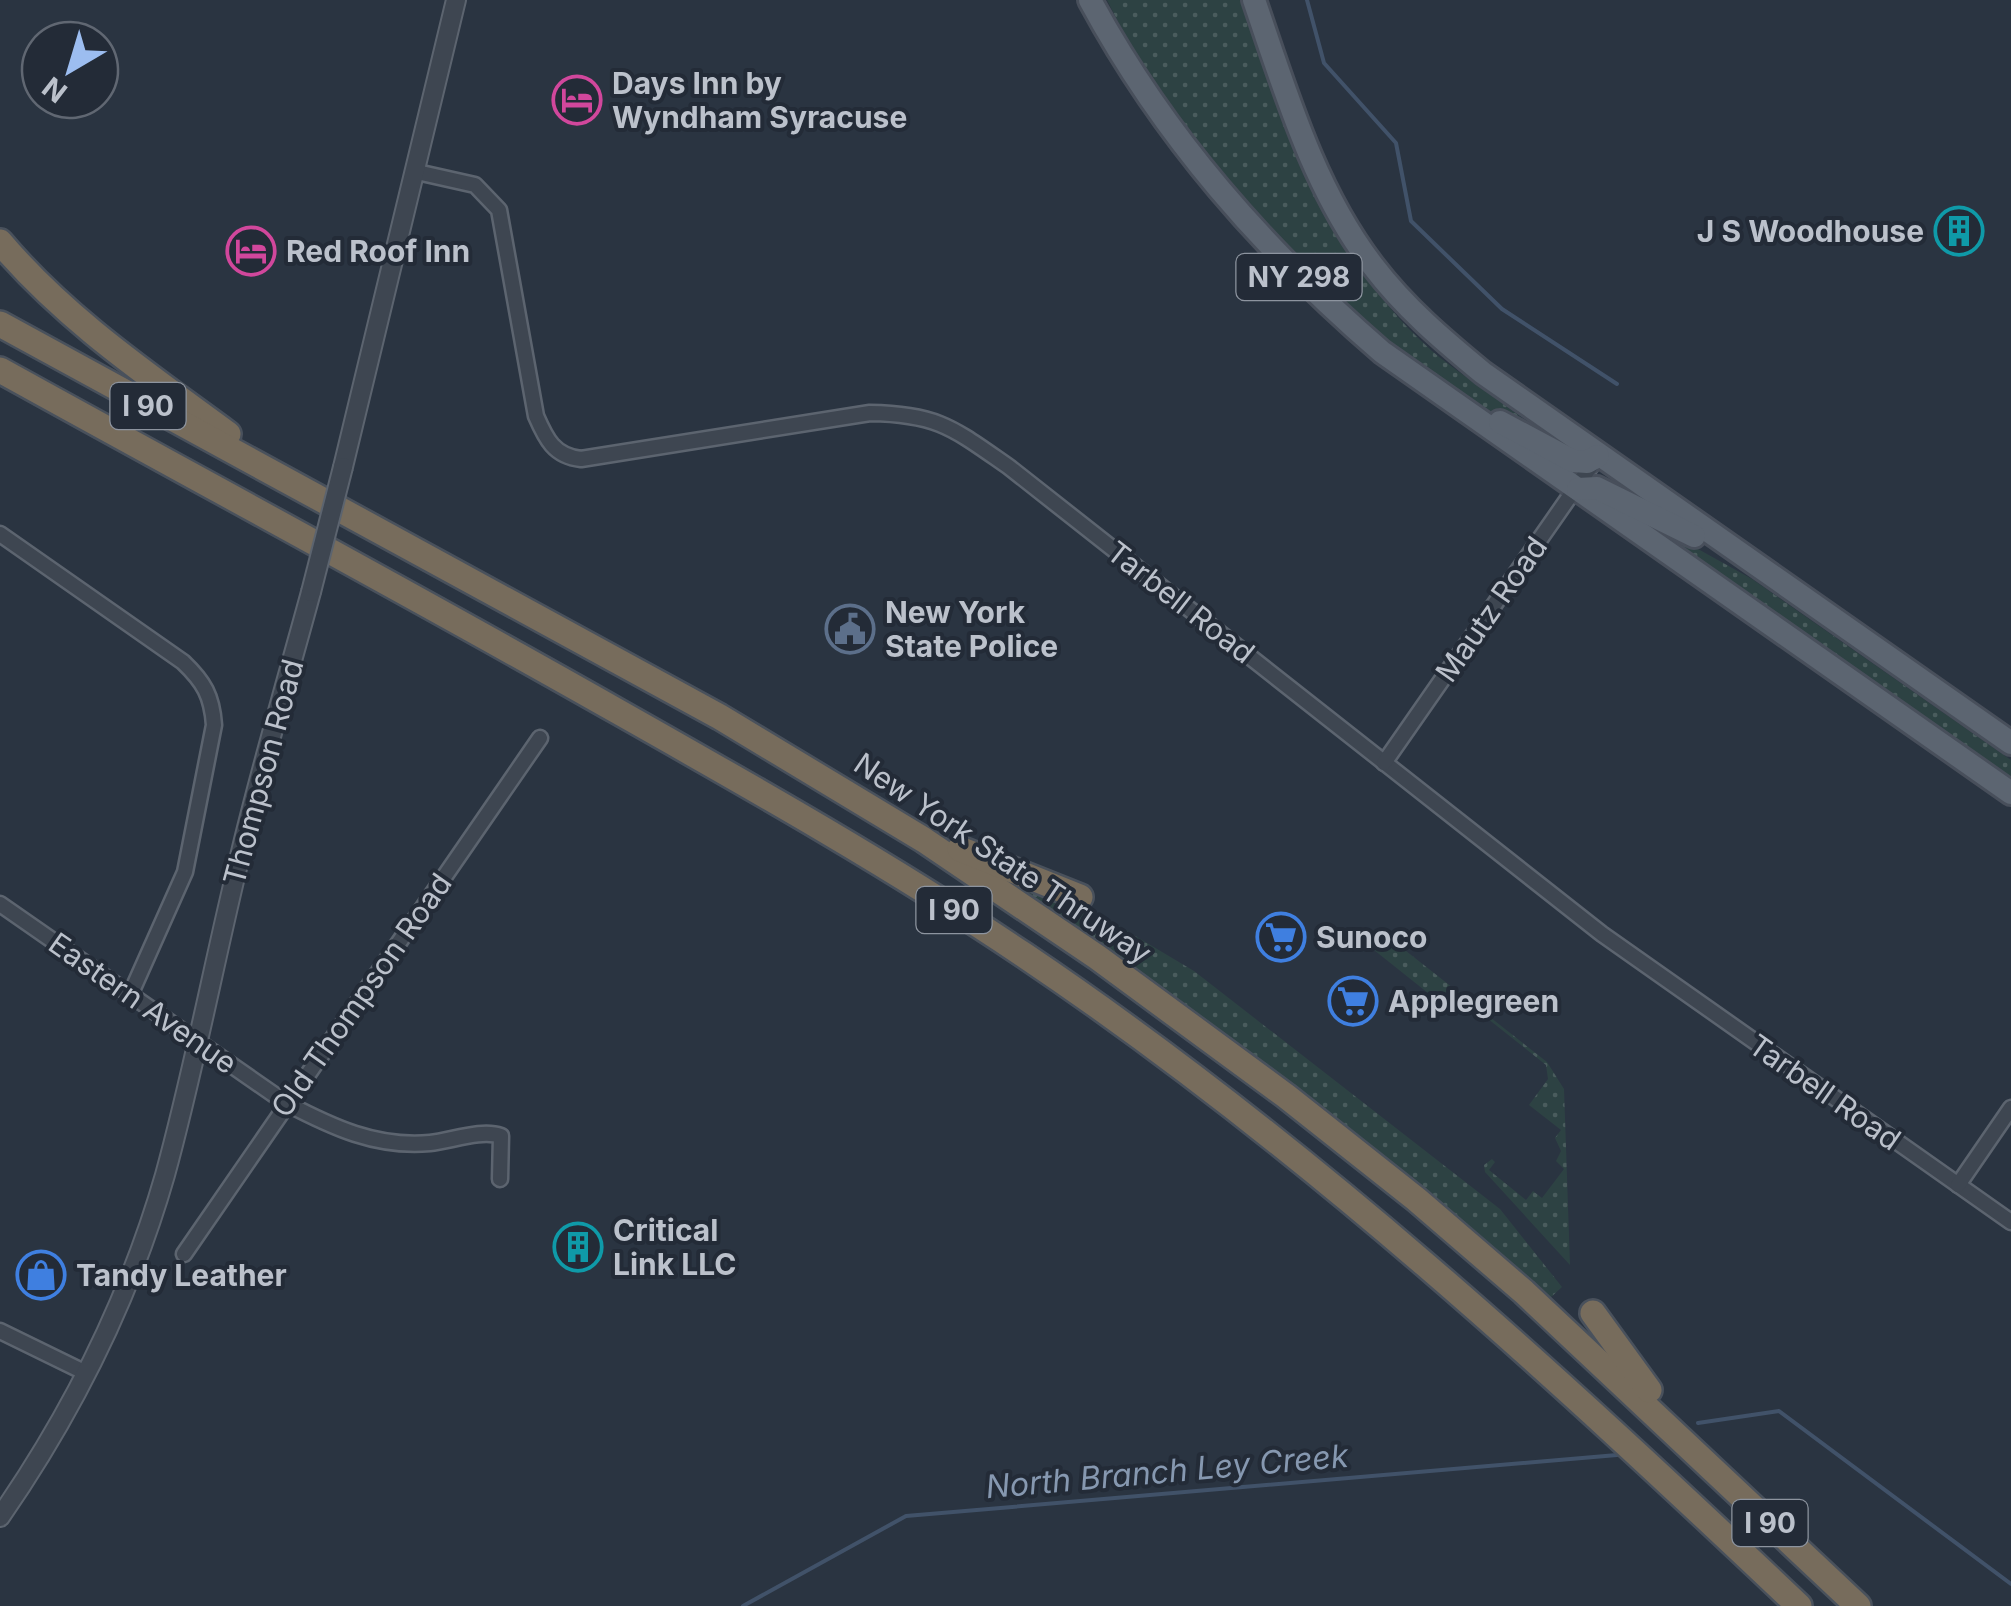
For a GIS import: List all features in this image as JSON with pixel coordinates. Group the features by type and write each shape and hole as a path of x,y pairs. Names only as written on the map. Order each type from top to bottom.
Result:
{"highway":[{"path":"0,242 51,298 88,330 296,485"},
{"name":"New York State Thruway","path":"0,324 720,718 883,814 1096,957 1286,1096 1511,1280 1858,1606"},
{"name":"I 90","path":"0,370 786,806 1023,954 1253,1121 1402,1240 1526,1349 1799,1606"},
{"path":"883,814 1080,898"},
{"path":"1593,1313 1682,1440"}],"main road":[{"name":"NY 298","path":"1090,0 1176,137 1232,207 1332,309 1409,372 1575,490 2011,790"},
{"name":"NY 298","path":"1254,0 1318,173 1372,266 1430,329 1483,373 1598,456 2011,743"},
{"path":"1409,372 1573,462 1586,462 1598,456"},
{"path":"1575,490 1598,488 1764,571"}],"street":[{"name":"Thompson Road","path":"0,1516 51,1440 86,1374 146,1232 417,172 456,0"},
{"name":"Tarbell Road","path":"417,172 475,186 499,210 536,416 551,447 582,460 870,413 913,414 943,422 1009,467 1666,981 2011,1222"},
{"name":"Mautz Road","path":"1384,763 1598,456"},
{"path":"0,534 183,662 202,680 213,706 214,725 185,872 131,993"},
{"name":"Old Thompson Road","path":"184,1254 540,738"},
{"name":"Eastern Avenue","path":"0,904 286,1102 364,1138 428,1144 494,1134 502,1143 500,1179"},
{"path":"1958,1185 2011,1108"},
{"path":"0,1331 86,1374"}],"green space":[{"path":"1107,0 1242,0 1314,189 1364,275 1432,351 1563,452 1419,368 1313,279 1272,237 1197,147 1164,100"},
{"path":"1608,499 1752,579 2011,760 2011,778 1956,745"},
{"path":"1014,886 1040,890 1095,912 1194,971 1500,1209 1562,1287 1550,1298 1289,1083"},
{"path":"1376,937 1401,947 1547,1062 1564,1089 1570,1265 1485,1172 1484,1165 1492,1159 1495,1162 1489,1170 1526,1200 1533,1191 1542,1198 1564,1169 1556,1161 1561,1151 1555,1138 1561,1130 1529,1105 1548,1079 1546,1065 1473,1007 1438,1001 1369,946"}],"waterway":[{"path":"1307,0 1324,63 1396,143 1411,221 1502,309 1617,384"},
{"name":"North Branch Ley Creek","path":"1698,1423 1779,1411 2011,1584"},
{"name":"North Branch Ley Creek","path":"743,1606 906,1516 1617,1455"}],"place":[{"name":"Days Inn by Wyndham Syracuse","path":"577,100"},
{"name":"J S Woodhouse","path":"1959,231"},
{"name":"Red Roof Inn","path":"251,251"},
{"name":"New York State Police","path":"850,629"},
{"name":"Sunoco","path":"1281,937"},
{"name":"Applegreen","path":"1353,1001"},
{"name":"Critical Link LLC","path":"578,1247"},
{"name":"Tandy Leather","path":"41,1275"}]}
